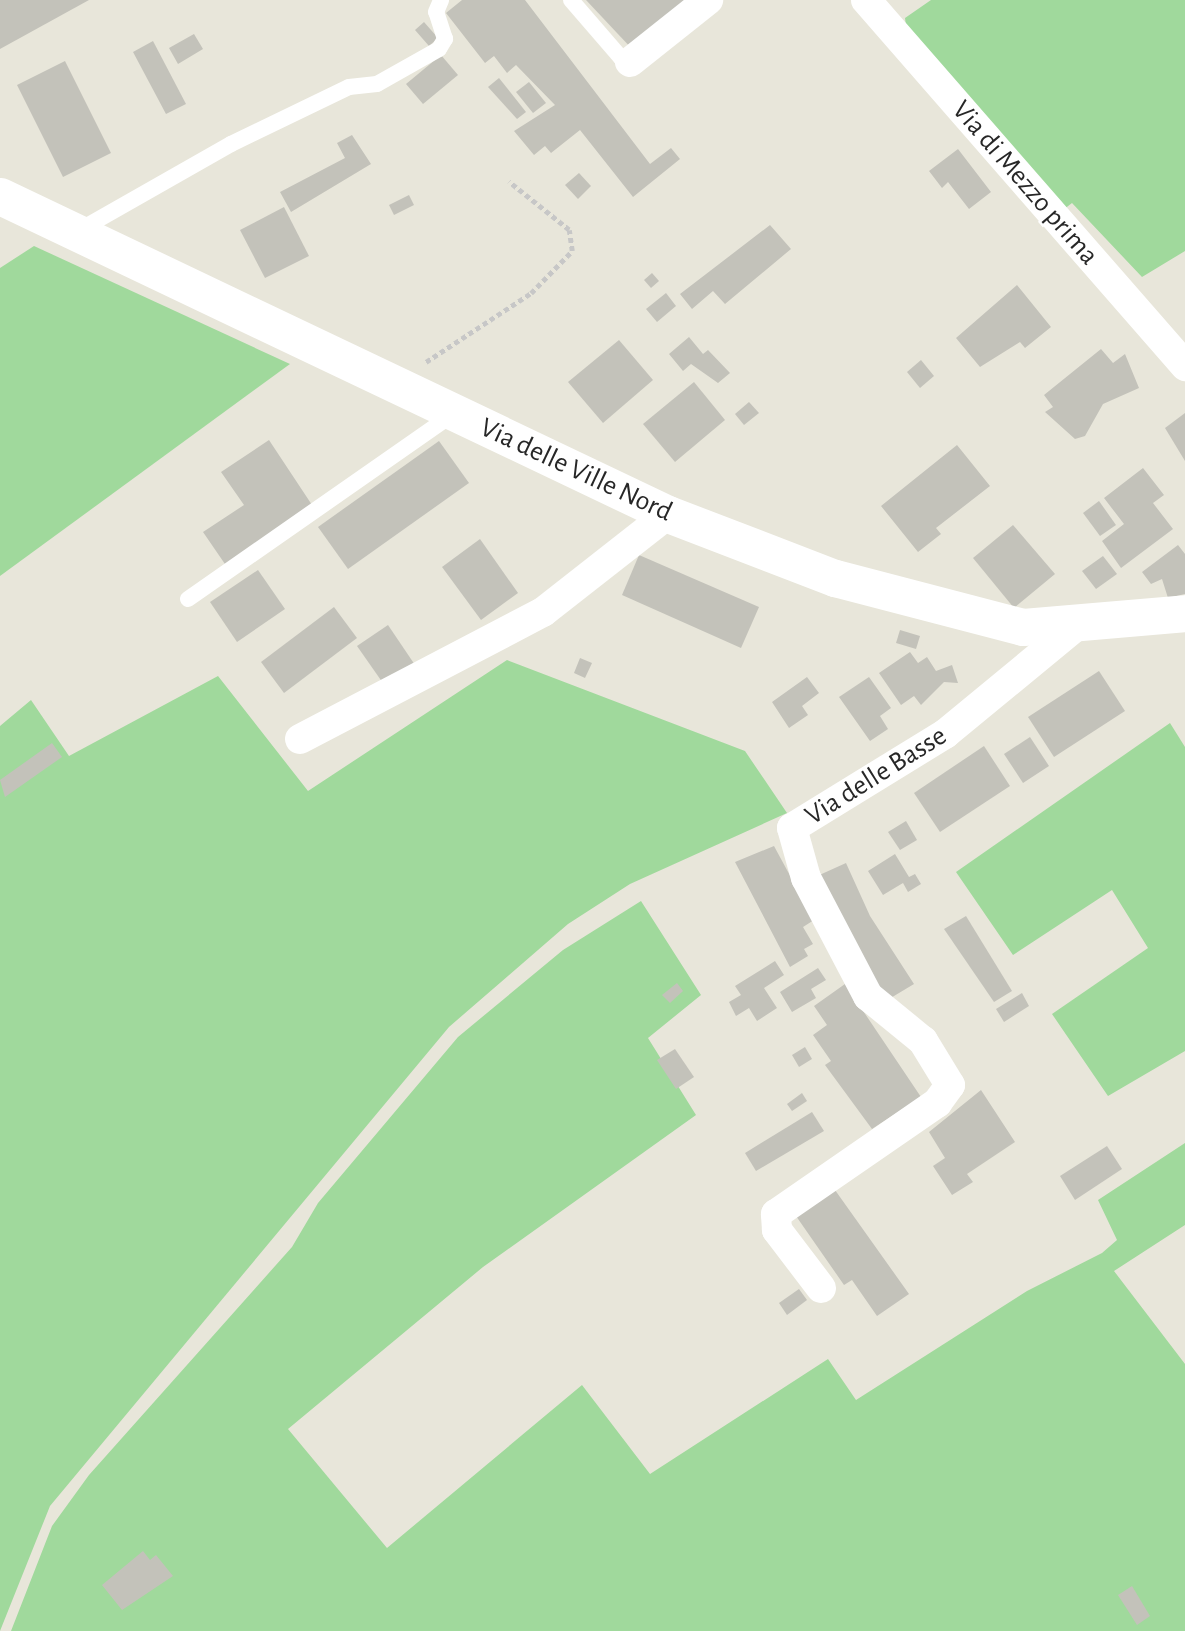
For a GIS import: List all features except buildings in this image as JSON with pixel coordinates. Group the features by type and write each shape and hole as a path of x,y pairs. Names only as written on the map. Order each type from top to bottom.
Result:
{"street":[{"path":"630,62 708,0"},
{"name":"Via di Mezzo prima","path":"866,0 1185,366"},
{"name":"Via delle Ville Nord","path":"0,195 668,514 848,581 1023,627 1076,626 1185,613"},
{"path":"300,739 542,612 668,514"},
{"name":"Via delle Basse","path":"821,1287 777,1230 776,1214 937,1103 950,1085 923,1041 861,985 806,878 792,828 945,734 1076,626"}],"lane":[{"path":"76,232 231,144 348,87 377,84 439,50 445,39 436,12 442,0"},
{"path":"571,0 621,58 630,62"},
{"path":"188,599 455,413"}],"path":[{"path":"401,387 421,365 531,293 572,251 569,230 509,182"}],"green space":[{"path":"931,0 1185,0 1185,251 1142,277 1072,203 1059,213 907,34 905,18"},
{"path":"34,246 290,364 0,576 0,268"},
{"path":"507,660 745,751 787,813 630,884 568,924 449,1027 50,1506 0,1631 0,726 31,700 69,756 218,676 308,791"},
{"path":"1170,723 1185,747 1185,1051 1108,1096 1052,1014 1148,948 1112,890 1013,955 956,872"},
{"path":"641,901 701,995 648,1038 696,1115 483,1267 288,1429 387,1548 582,1385 650,1474 828,1359 856,1400 1027,1291 1102,1253 1117,1240 1098,1200 1185,1143 1185,1225 1114,1271 1185,1364 1185,1631 11,1631 52,1526 89,1475 292,1247 318,1203 458,1037 563,950"}]}
